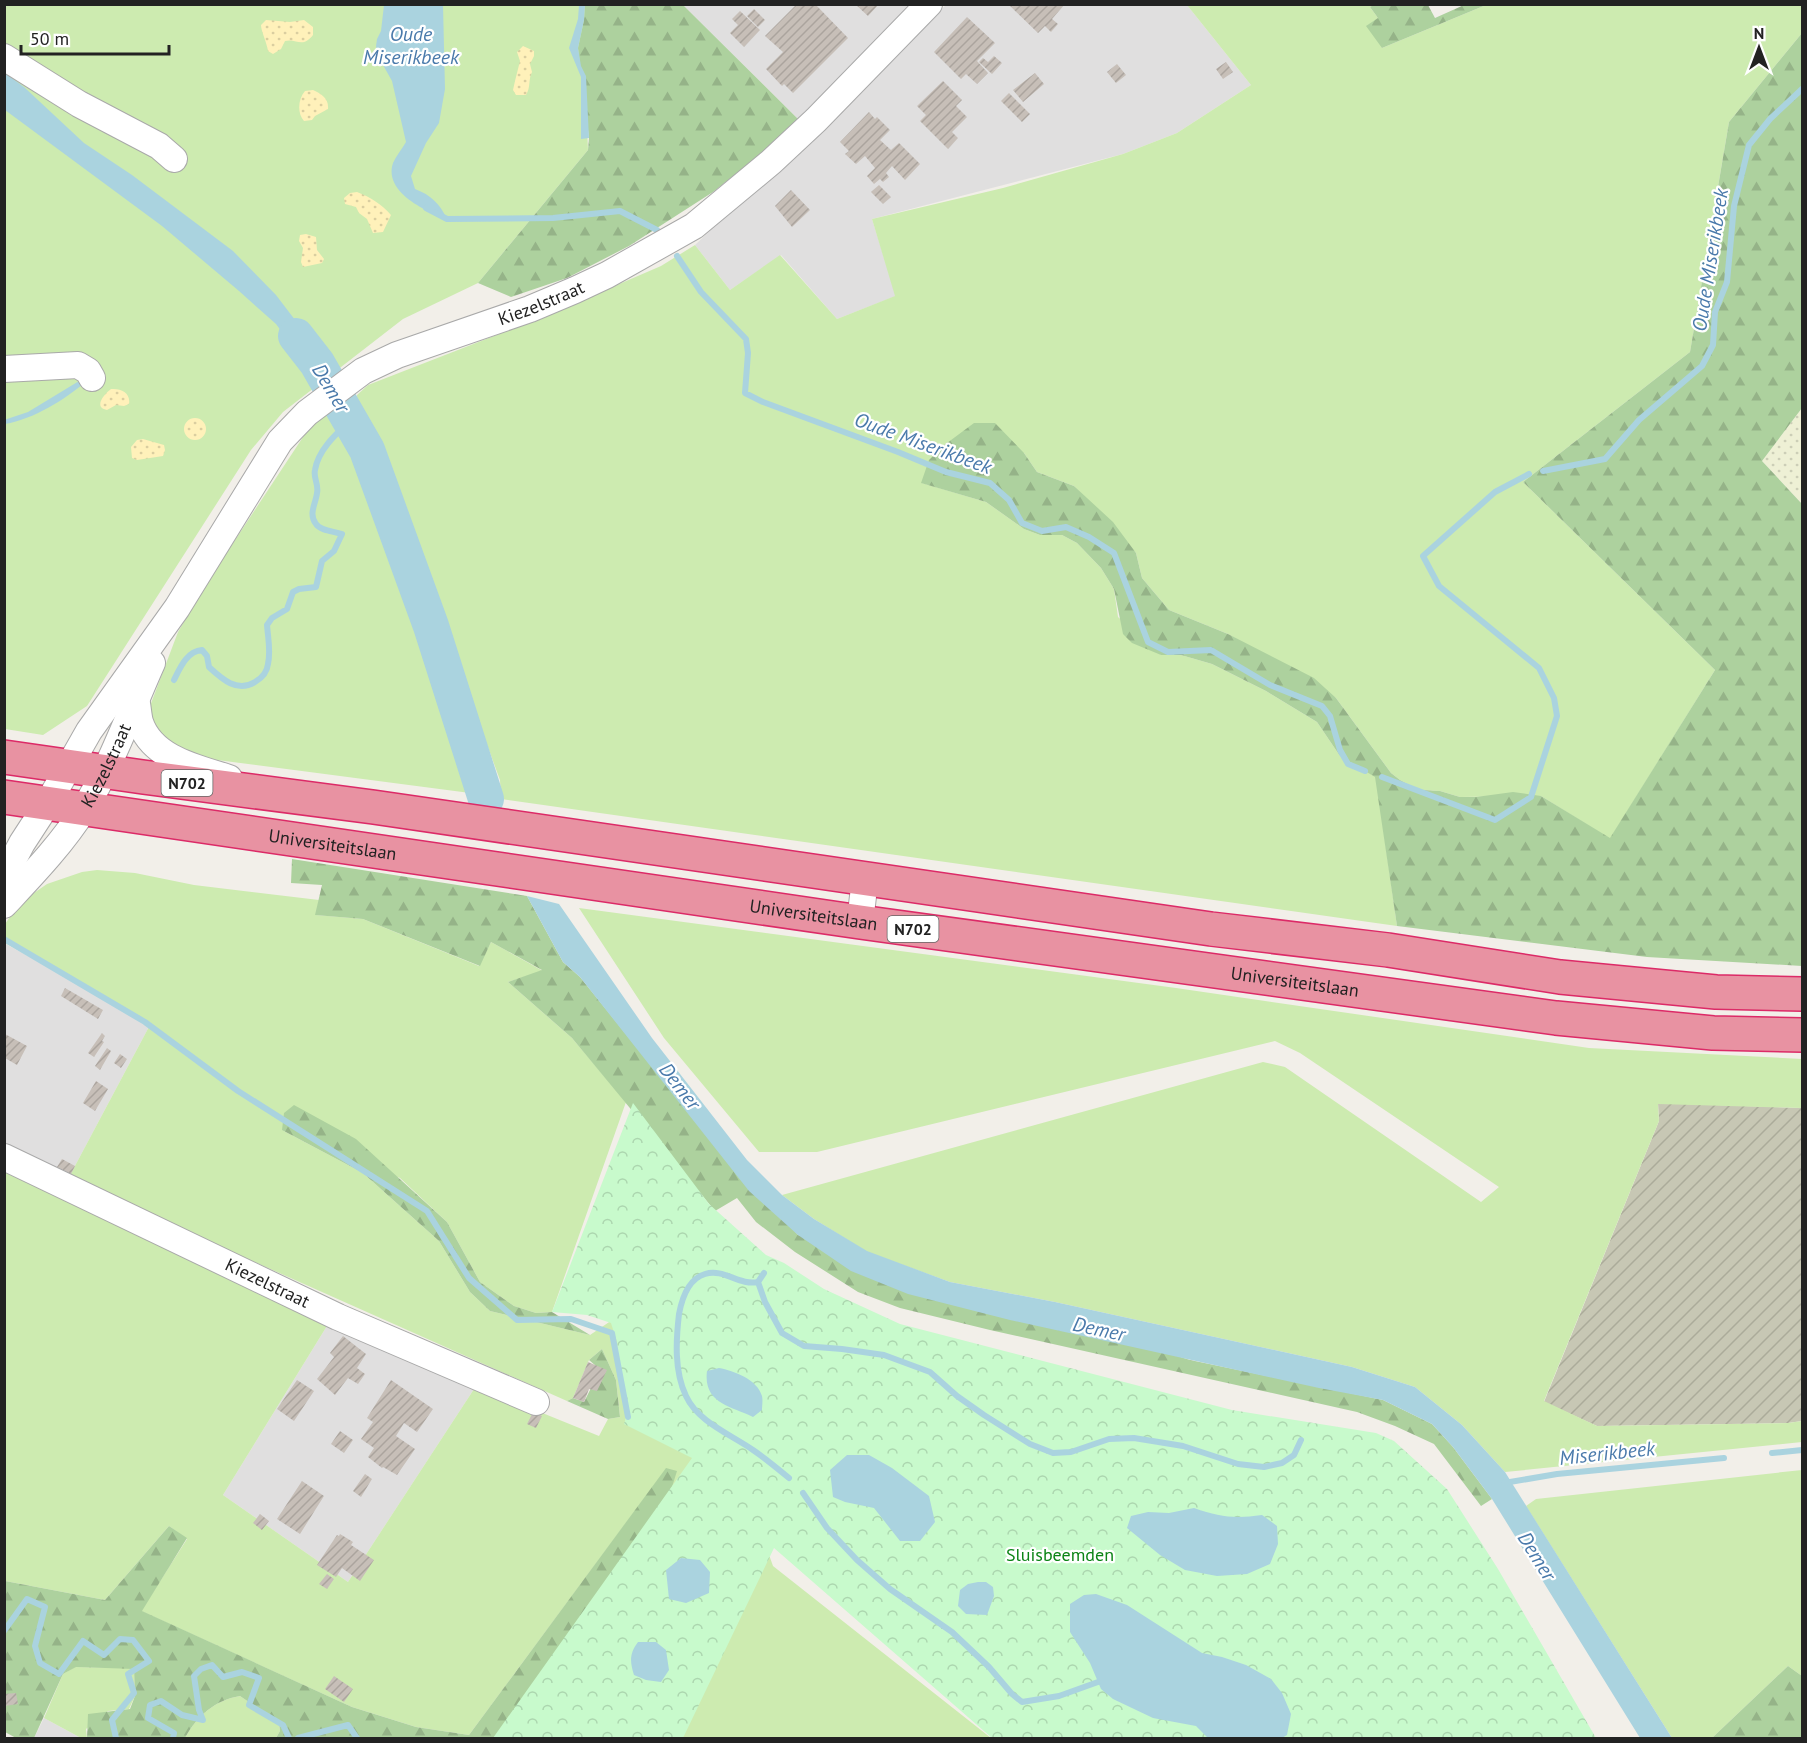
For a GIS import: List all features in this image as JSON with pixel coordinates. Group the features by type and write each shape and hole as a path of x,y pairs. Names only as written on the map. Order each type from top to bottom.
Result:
{"highway":[{"name":"N702","path":"4,757 269,792 1211,929 1389,950 1560,977 1716,992 1803,994"},
{"name":"Universiteitslaan","path":"4,797 860,922 1556,1018 1713,1033 1803,1035"}],"street":[{"name":"Kiezelstraat","path":"8,858 48,803 89,731 177,608 280,441 314,407 363,371 397,355 530,309 607,276 694,226 771,162 816,120 929,4"},
{"path":"4,57 79,104 159,146 174,159"},
{"path":"4,369 78,365 88,371 92,378"},
{"name":"Kiezelstraat","path":"4,905 67,833 84,809 104,771 177,608"},
{"path":"136,699 145,733 162,752 178,760 269,792"},
{"path":"860,922 865,879"},
{"name":"Kiezelstraat","path":"4,1157 338,1317 536,1402"}],"shaded area":[{"path":"683,5 916,5 801,122"},
{"path":"946,5 1187,5 1251,85 1177,133 1123,154 872,219 896,296 837,319 781,255 730,290 695,245"},
{"path":"1802,408 1802,504 1762,461"},
{"path":"4,943 151,1023 68,1179 5,1147"},
{"path":"1658,1103 1802,1108 1802,1421 1597,1426 1544,1402 1659,1121"},
{"path":"330,1321 476,1386 348,1582 223,1495"},
{"path":"44,1718 81,1738 34,1738"}],"green space":[{"path":"1375,4 1428,5 1435,18 1464,5 1486,5 1382,48 1366,26 1378,18 1370,7"},
{"path":"5,5 588,5 583,35 588,150 478,283 403,319 283,412 251,450 87,706 43,735 5,729"},
{"path":"585,5 683,5 801,122 713,192 629,246 567,278 511,297 478,283 588,150 589,138 578,48"},
{"path":"1187,5 1375,5 1370,7 1378,18 1382,48 1486,5 1802,5 1802,33 1729,122 1690,352 1523,482 1715,670 1610,839 1541,796 1460,797 1440,791 1419,790 1400,780 1391,773 1336,698 1228,634 1169,610 1142,578 1136,553 1074,486 1037,472 1024,453 922,483 986,502 1024,529 1040,535 1062,535 1077,543 1101,568 1114,589 1118,617 1161,655 1181,655 1212,664 1266,691 1317,722 1340,756 1376,777 1397,926 501,799 500,780 394,492 368,428 355,404 357,395 368,385 538,319 661,266 695,245 730,290 780,255 837,319 895,296 872,219 1003,188 1123,154 1177,133 1251,85"},
{"path":"1802,33 1802,408 1762,461 1802,504 1802,966 1647,957 1397,926 1375,777 1340,756 1317,722 1266,691 1212,664 1181,655 1161,655 1132,643 1123,634 1114,589 1101,568 1077,543 1062,535 1040,535 1024,529 986,502 921,483 929,460 943,446 974,423 995,423 1024,453 1037,472 1074,486 1113,522 1136,553 1142,578 1169,610 1228,634 1314,678 1336,698 1391,773 1400,780 1419,790 1440,791 1460,797 1513,792 1541,796 1610,838 1715,670 1523,482 1690,352 1729,122"},
{"path":"327,413 347,432 356,448 470,793 202,758 171,746 152,728 150,706 178,632 206,584 309,428"},
{"path":"292,859 527,896 563,962 580,977 634,1044 798,1235 1190,1360 1383,1400 1432,1424 1453,1447 1492,1499 1481,1506 1434,1444 1357,1412 990,1330 900,1308 858,1292 795,1252 756,1222 737,1198 715,1211 572,1038 508,982 542,970 491,942 480,966 363,919 315,915 322,885 291,883"},
{"path":"97,870 135,873 194,885 319,900 316,915 363,919 479,966 491,942 543,971 508,982 572,1038 626,1102 552,1312 536,1313 514,1306 480,1282 447,1222 400,1178 282,1130 363,1173 439,1241 470,1292 490,1311 590,1335 627,1310 768,1552 773,1566 991,1738 498,1738 666,1469 469,1735 416,1727 352,1707 141,1611 187,1539 169,1526 105,1600 5,1581 5,1166 330,1321 223,1495 348,1582 476,1386 599,1436 608,1419 620,1417 616,1380 602,1349 589,1360 573,1398 567,1401 68,1179 151,1023 5,943 5,924 17,907 47,884 82,872"},
{"path":"579,908 1176,988 1589,1048 1802,1059 1802,1108 1658,1104 1659,1121 1544,1401 1597,1426 1802,1421 1802,1442 1505,1472 1462,1425 1415,1387 1352,1367 1055,1302 950,1282 867,1252 814,1219 782,1195 1263,1062 1285,1067 1481,1202 1499,1187 1300,1053 1275,1041 817,1152 759,1152 664,1038"},
{"name":"Sluisbeemden","path":"633,1103 709,1204 766,1255 784,1263 824,1289 900,1324 1232,1410 1376,1433 1394,1441 1447,1489 1498,1569 1596,1738 992,1738 774,1548 683,1738 493,1738 692,1458 624,1424 628,1410 622,1396 617,1342 611,1323 587,1315 552,1312"},
{"path":"294,1105 356,1139 447,1222 480,1282 514,1306 536,1313 552,1312 590,1335 490,1311 470,1292 439,1241 363,1173 282,1130 284,1113"},
{"path":"602,1349 616,1380 620,1417 608,1419 567,1401 573,1398 584,1402 603,1372 589,1360"},
{"path":"666,1468 677,1471 672,1487 498,1738 276,1738 280,1731 279,1723 240,1696 223,1701 208,1710 185,1738 87,1738 88,1714 130,1709 135,1696 134,1669 76,1667 63,1674 34,1738 16,1738 5,1732 5,1581 105,1600 169,1526 187,1538 142,1611 352,1707 416,1727 469,1735"},
{"path":"1802,1470 1802,1676 1788,1666 1712,1738 1672,1738 1526,1506 1536,1499"},
{"path":"1788,1666 1802,1676 1802,1738 1712,1738"},
{"path":"75,1667 134,1668 135,1696 129,1709 108,1711 86,1729 87,1738 81,1738 44,1718 63,1674"},
{"path":"240,1696 279,1723 280,1731 276,1738 185,1738 208,1710 223,1701"}],"sand":[{"path":"266,20 290,22 304,20 313,27 313,35 302,42 285,41 281,49 273,54 268,51 261,28"},
{"path":"523,46 534,51 530,64 532,72 526,95 516,95 513,90 520,61 517,52"},
{"path":"313,90 324,97 328,109 312,120 304,121 299,110 301,98 305,91"},
{"path":"357,192 376,202 391,215 383,232 373,233 367,219 359,213 356,207 345,204 344,198 350,193"},
{"path":"300,235 316,237 317,250 324,259 322,263 303,267 301,262 303,248 299,241"},
{"path":"111,389 118,389 127,394 129,404 103,409 101,401"},
{"path":"195,418 203,421 206,429 203,437 195,440 187,437 184,429 187,421"},
{"path":"143,439 164,445 163,456 137,460 132,458 131,447 137,440"}],"water":[{"name":"Oude Miserikbeek","path":"384,5 443,5 445,89 439,123 426,143 411,176 415,189 434,201 447,219 410,200 399,190 392,178 393,163 406,142 392,81 378,56 376,46 381,31"},
{"path":"579,5 585,5 578,48 581,66 586,76 589,138 581,139 581,77 569,48 578,19"},
{"path":"5,73 24,87 84,143 132,175 233,251 276,295 305,333 329,373 318,381 276,324 239,291 162,226 5,110"},
{"path":"84,378 87,381 48,408 27,418 5,424 4,420 28,412"},
{"name":"Demer","path":"527,896 559,904 652,1038 747,1160 782,1195 814,1219 867,1251 950,1282 1055,1302 1352,1367 1415,1387 1462,1425 1505,1472 1672,1738 1640,1738 1492,1499 1453,1447 1432,1424 1383,1400 1010,1320 908,1294 851,1271 798,1235 749,1191 580,977 563,962"},
{"path":"719,1368 750,1380 762,1396 762,1410 753,1417 727,1406 714,1397 709,1390 707,1371"},
{"path":"847,1455 869,1455 892,1468 929,1496 935,1522 920,1541 900,1541 874,1508 833,1497 830,1470"},
{"path":"1194,1508 1228,1516 1262,1515 1277,1526 1278,1544 1270,1564 1247,1574 1217,1576 1185,1570 1160,1555 1127,1528 1131,1516 1148,1512 1169,1513"},
{"path":"681,1558 700,1560 710,1572 709,1593 686,1603 669,1599 666,1570"},
{"path":"986,1582 993,1587 994,1596 987,1615 966,1614 958,1606 960,1590 968,1584"},
{"path":"1096,1594 1127,1605 1202,1653 1246,1665 1271,1679 1282,1693 1291,1714 1287,1735 1282,1738 1208,1738 1196,1726 1153,1718 1113,1699 1101,1689 1090,1663 1070,1632 1070,1604 1084,1595"},
{"path":"638,1642 656,1642 666,1650 669,1670 661,1682 646,1680 634,1675 631,1658"}],"building":[{"path":"797,4 815,4 848,38 793,93 784,84 782,86 766,69 783,52 765,36"},
{"path":"855,4 879,4 868,16"},
{"path":"1008,4 1065,4 1052,19 1058,24 1051,32 1045,26 1038,33"},
{"path":"754,9 765,20 758,27 747,16"},
{"path":"740,11 760,30 744,47 730,33 738,25 732,19"},
{"path":"967,17 995,43 977,61 988,73 977,84 966,74 961,79 934,52"},
{"path":"994,56 1002,63 992,74 979,62 983,58 988,62"},
{"path":"1226,62 1233,72 1223,79 1216,69"},
{"path":"1117,64 1126,75 1116,83 1107,72"},
{"path":"1035,73 1044,84 1023,102 1013,90"},
{"path":"943,81 962,100 956,106 967,117 952,132 958,138 948,149 920,121 926,115 917,106"},
{"path":"1009,93 1030,114 1022,122 1001,101"},
{"path":"869,112 890,130 880,140 891,150 899,143 920,164 905,180 892,166 886,173 889,177 883,182 880,179 874,184 867,176 875,168 865,156 856,164 845,154 849,151 840,142"},
{"path":"879,185 891,197 883,204 871,192"},
{"path":"791,190 810,210 792,227 775,206"},
{"path":"65,988 103,1010 98,1019 61,996"},
{"path":"102,1033 105,1036 102,1041 104,1042 94,1057 88,1053"},
{"path":"5,1034 27,1046 17,1065 5,1058"},
{"path":"107,1048 111,1051 100,1070 95,1066"},
{"path":"120,1054 127,1059 121,1068 114,1063"},
{"path":"96,1081 108,1089 95,1111 83,1103"},
{"path":"62,1159 75,1166 71,1174 57,1167"},
{"path":"343,1336 366,1354 357,1368 365,1374 358,1384 348,1378 335,1395 317,1379 334,1357 330,1353"},
{"path":"588,1362 607,1370 597,1391 589,1389 584,1402 573,1398"},
{"path":"297,1380 314,1391 294,1421 277,1409"},
{"path":"391,1380 433,1409 417,1432 404,1423 396,1436 415,1449 397,1475 382,1468 368,1457 374,1448 361,1439 373,1422 367,1418"},
{"path":"533,1412 542,1416 536,1428 527,1424"},
{"path":"340,1431 353,1440 344,1453 331,1444"},
{"path":"365,1474 372,1479 361,1497 353,1491"},
{"path":"302,1481 324,1496 300,1534 277,1519"},
{"path":"260,1514 269,1521 262,1530 253,1523"},
{"path":"340,1534 353,1542 351,1545 374,1560 360,1581 342,1568 336,1577 317,1565 337,1535"},
{"path":"327,1574 334,1579 327,1589 319,1584"},
{"path":"334,1676 353,1689 344,1702 325,1689"},
{"path":"16,1693 18,1704 4,1706 4,1694"}],"waterway":[{"name":"Oude Miserikbeek","path":"1543,471 1605,459 1639,420 1702,366 1713,345 1715,312 1727,282 1734,206 1749,145 1770,119 1802,89"},
{"name":"Oude Miserikbeek","path":"426,208 447,219 553,218 620,211 657,230"},
{"name":"Oude Miserikbeek","path":"677,256 701,292 746,339 748,353 745,393 946,472 990,483 1009,500 1022,523 1042,531 1066,527 1089,537 1114,553 1148,642 1168,652 1211,650 1270,685 1322,706 1330,716 1340,750 1348,764 1365,771"},
{"name":"Demer","path":"296,336 317,363 367,450 431,626 486,799"},
{"path":"174,680 188,657 202,650 207,656 209,667 230,683 248,685 264,675 269,654 267,625 272,618 287,609 293,592 316,587 322,561 334,551 342,534 321,528 314,520 317,490 315,473 324,449 350,421"},
{"name":"Oude Miserikbeek","path":"1382,777 1495,820 1531,797 1557,716 1554,698 1539,668 1439,586 1423,556 1495,492 1529,474"},
{"path":"4,939 145,1022 238,1091 427,1211 469,1278 517,1320 571,1319 612,1333 628,1417"},
{"path":"764,1273 758,1282 751,1283 719,1273 705,1274 694,1280 684,1296 679,1314 677,1345 679,1376 686,1396 698,1413 715,1427 758,1453 789,1478"},
{"path":"758,1282 765,1302 782,1333 804,1346 884,1355 930,1372 957,1396 984,1415 1030,1444 1053,1453 1071,1452 1109,1439 1134,1438 1183,1446 1238,1464 1264,1467 1282,1463 1294,1455 1301,1440"},
{"name":"Miserikbeek","path":"1772,1453 1802,1450"},
{"name":"Miserikbeek","path":"1504,1483 1557,1474 1724,1458"},
{"path":"803,1493 827,1528 857,1560 890,1589 952,1632 1022,1702 1059,1696 1098,1682"},
{"path":"4,1631 27,1599 45,1607 35,1646 40,1663 59,1674 83,1641 104,1655 120,1639 133,1640 149,1661 128,1674 134,1693 112,1720 116,1738"},
{"path":"173,1738 174,1733 148,1718 150,1705 161,1701 182,1715 203,1720 199,1710 194,1676 201,1669 212,1665 223,1677 242,1672 259,1678 249,1705 283,1725 289,1738"},
{"path":"298,1738 348,1725 357,1738"}]}
